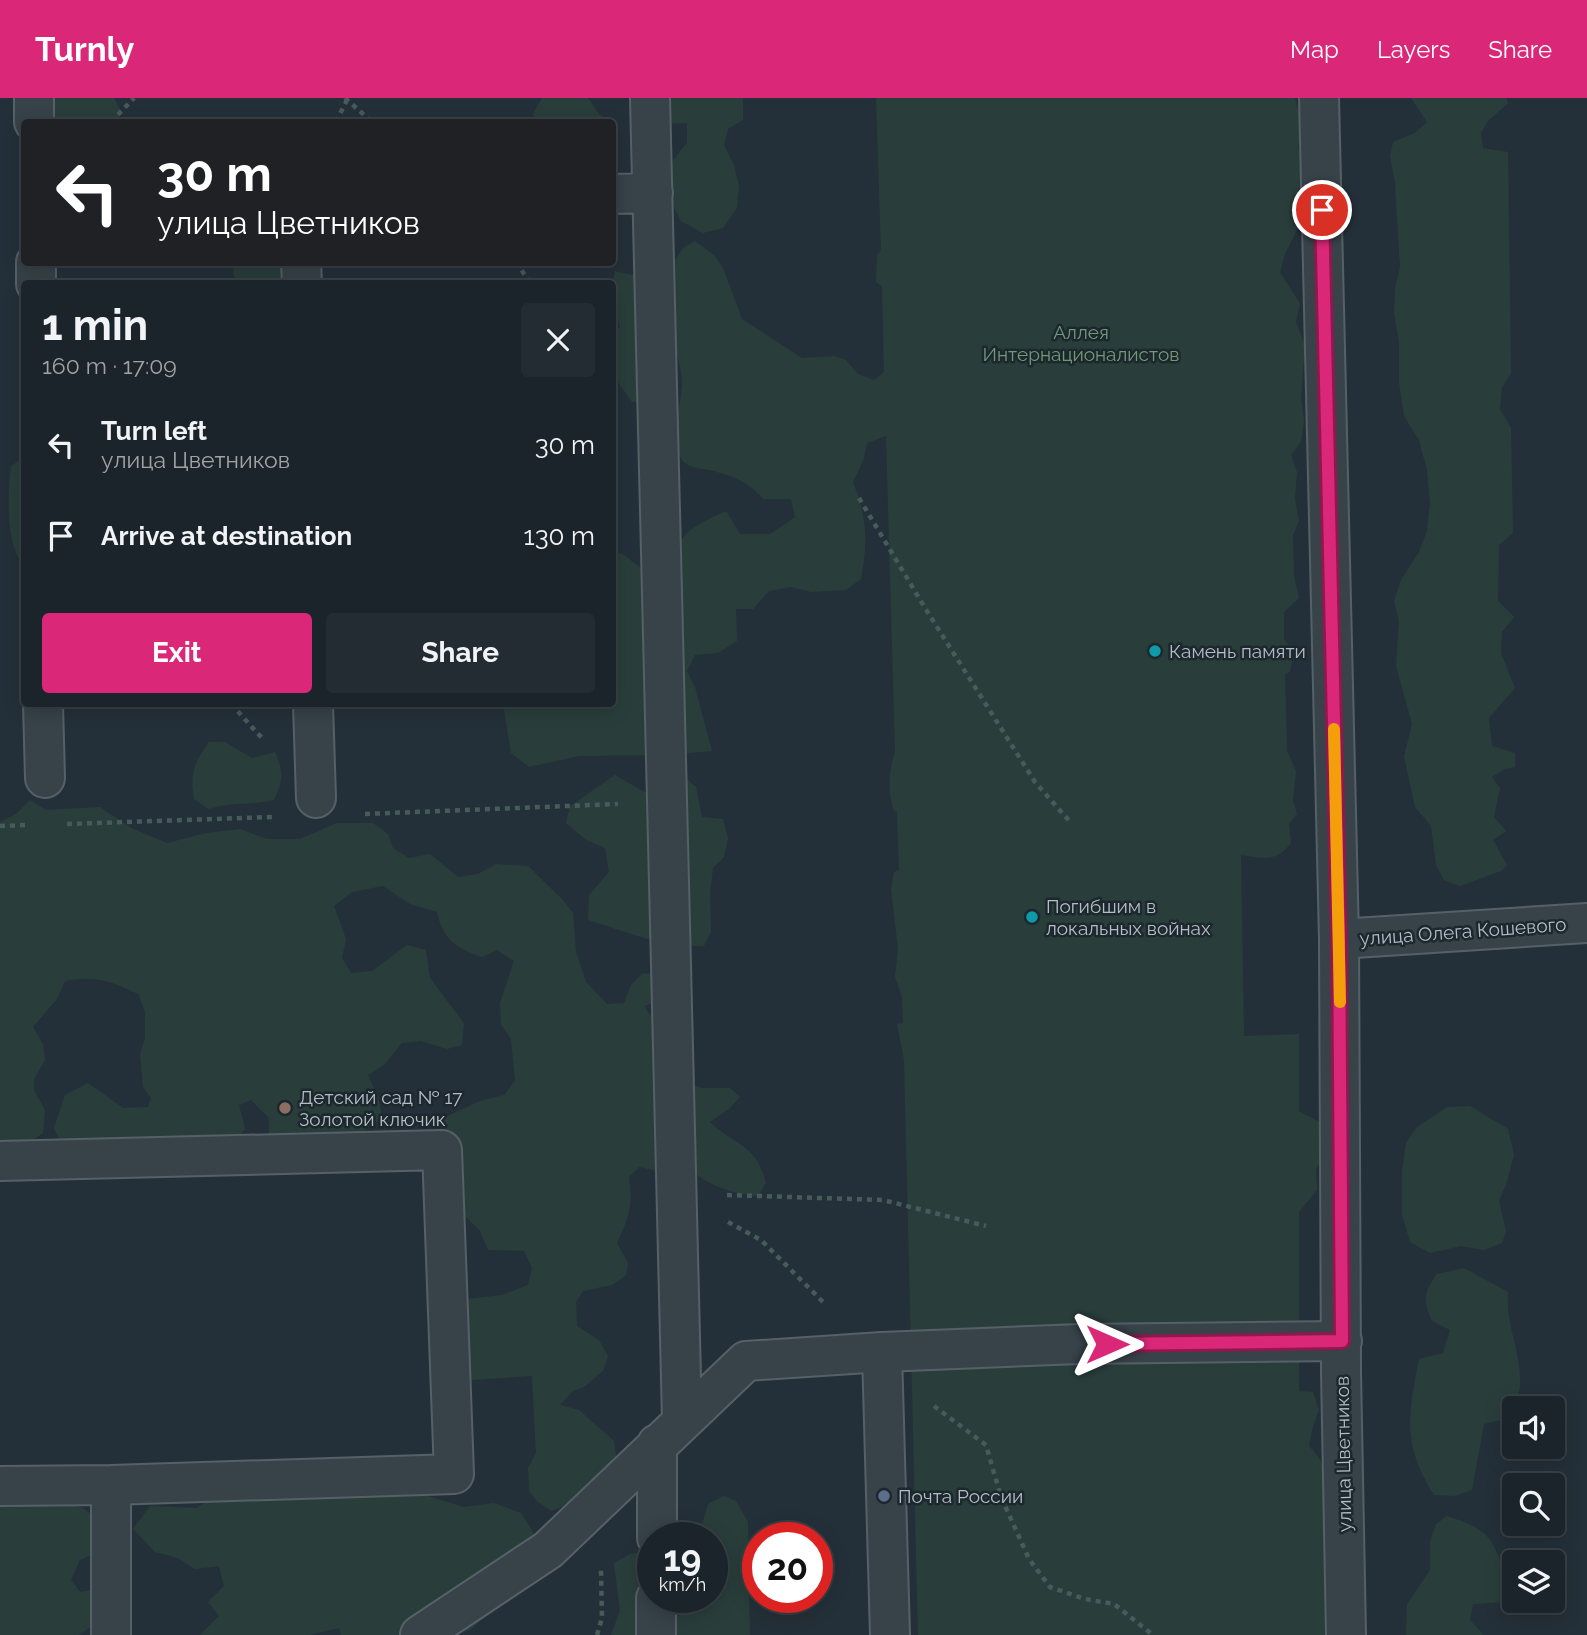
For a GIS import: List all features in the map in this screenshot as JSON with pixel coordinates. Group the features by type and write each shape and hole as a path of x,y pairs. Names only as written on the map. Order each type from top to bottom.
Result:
{"street":[{"path":"34,98 34,119"},
{"path":"650,98 677,1195 670,1432 659,1522"},
{"name":"улица Цветников","path":"1319,98 1339,939 1346,1635"},
{"path":"616,194 653,193"},
{"path":"43,707 45,778"},
{"path":"313,707 316,798"},
{"name":"улица Олега Кошевого","path":"1339,939 1587,923"},
{"path":"0,1161 442,1150 454,1474 0,1486"},
{"path":"420,1635 548,1550 746,1361 1080,1344 1342,1341"},
{"path":"882,1352 890,1635"},
{"path":"111,1485 111,1635"},
{"path":"656,1613 656,1635"}],"path":[{"path":"114,119 134,98"},
{"path":"337,119 346,99 369,119"},
{"path":"859,498 1035,782 1072,824"},
{"path":"677,1195 883,1200 986,1226"},
{"path":"677,1195 761,1240 833,1312"},
{"path":"882,1352 927,1401 986,1445 1001,1497 1023,1546 1029,1559 1050,1587 1085,1599 1114,1604 1153,1635"},
{"path":"597,1635 602,1618 601,1560"}],"green space":[{"path":"34,98 114,98 121,111 119,119 34,119"},
{"path":"542,98 588,98 600,115 607,119 534,119 533,114"},
{"path":"656,98 743,98 743,120 728,129 724,145 734,165 739,186 737,208 723,228 703,233 681,221 673,206 668,189 673,160 687,143 687,123 667,124"},
{"name":"Аллея Интернационалистов","path":"876,98 1295,98 1303,128 1298,147 1307,180 1298,202 1298,228 1285,254 1280,272 1300,304 1296,322 1305,345 1301,398 1304,421 1301,442 1291,455 1297,472 1295,499 1299,521 1293,535 1294,576 1299,598 1284,612 1284,640 1294,650 1290,672 1285,674 1287,751 1296,771 1293,800 1297,814 1289,824 1291,843 1280,854 1269,858 1241,855 1244,1036 1299,1034 1299,1111 1321,1123 1326,1147 1316,1170 1317,1190 1299,1212 1299,1391 1313,1392 1319,1410 1309,1446 1320,1459 1329,1485 1334,1632 1325,1635 918,1635 904,1060 897,1024 903,1023 902,997 895,977 898,949 891,889 894,872 899,870 897,811 894,811 890,788 895,751 886,436 867,443 863,461 853,482 865,530 861,579 846,590 811,592 791,587 769,591 753,609 736,609 737,641 718,653 695,655 687,671 695,687 712,751 667,755 579,756 529,767 511,753 503,707 616,707 616,553 623,554 663,586 682,538 698,525 726,511 740,534 770,534 795,517 791,499 763,499 737,479 690,466 682,460 676,439 682,379 670,330 649,402 632,402 616,379 616,330 620,327 616,309 615,271 638,276 667,272 684,247 695,241 715,256 723,268 742,319 802,358 834,356 846,360 858,374 874,380 884,372 882,286 876,282 877,255 881,250"},
{"path":"1411,98 1506,98 1508,103 1488,121 1481,133 1483,148 1508,152 1511,374 1502,387 1500,409 1511,428 1513,533 1499,545 1498,601 1514,617 1502,632 1501,653 1515,688 1489,718 1492,746 1515,753 1515,767 1505,769 1492,777 1500,788 1494,817 1506,831 1493,840 1507,865 1501,871 1460,886 1444,880 1436,865 1431,826 1415,807 1404,757 1412,724 1396,666 1399,621 1394,601 1401,580 1419,552 1427,531 1430,503 1427,470 1419,440 1404,416 1399,382 1399,341 1394,314 1395,288 1400,267 1395,183 1390,156 1393,142 1415,133 1427,122"},
{"path":"232,266 336,266 325,267 313,276 313,280 235,280"},
{"path":"21,459 21,562 11,532 11,466"},
{"path":"209,742 225,742 252,758 275,752 281,776 274,800 208,809 194,799 194,769"},
{"path":"667,774 682,774 696,787 702,817 723,819 728,838 724,857 713,868 710,893 711,932 704,946 659,941 588,920 589,895 609,872 605,848 586,840 566,823 570,806 615,775 646,793"},
{"path":"30,800 46,810 100,807 131,828 167,843 206,833 240,829 267,839 300,839 337,823 373,823 388,834 393,848 409,858 430,854 458,877 478,874 496,864 528,866 573,913 576,952 586,982 607,1004 624,1003 631,985 643,973 672,977 672,997 644,1006 657,1025 674,1080 702,1088 730,1088 740,1097 729,1109 710,1122 750,1152 762,1170 766,1183 758,1196 724,1189 707,1182 694,1172 677,1175 639,1167 629,1177 629,1211 617,1243 628,1263 626,1275 612,1285 583,1291 576,1302 577,1326 599,1340 608,1356 603,1371 584,1387 573,1391 560,1405 579,1410 614,1441 617,1462 577,1500 552,1511 538,1502 529,1491 528,1468 536,1453 532,1376 472,1380 450,1374 467,1299 502,1295 528,1285 532,1268 524,1251 488,1250 480,1231 465,1216 461,1195 442,1150 457,1138 446,1132 441,1119 480,1101 504,1095 515,1081 511,1039 501,1025 500,1003 514,961 497,950 482,957 457,946 447,936 437,912 410,904 383,886 352,892 334,906 346,939 342,958 351,973 372,971 407,945 426,950 430,978 464,1023 462,1045 447,1049 421,1041 402,1043 384,1065 368,1075 379,1099 382,1118 361,1133 362,1151 269,1140 269,1118 251,1100 239,1105 245,1129 236,1139 61,1143 54,1128 65,1095 88,1083 123,1108 148,1107 151,1098 143,1087 140,1054 145,1038 145,1011 138,994 103,980 65,981 57,999 33,1027 43,1044 45,1060 34,1079 34,1090 45,1110 43,1133 23,1147 0,1180 0,822 16,814"},
{"path":"1470,1106 1508,1129 1514,1155 1499,1201 1506,1231 1502,1243 1484,1250 1461,1246 1430,1253 1410,1242 1402,1215 1402,1170 1406,1143 1416,1128 1447,1107"},
{"path":"1464,1268 1508,1292 1509,1316 1520,1374 1518,1396 1502,1396 1502,1420 1484,1424 1472,1490 1455,1496 1434,1495 1417,1460 1410,1429 1419,1359 1443,1353 1450,1330 1432,1321 1427,1307 1427,1292 1437,1274"},
{"path":"400,1492 428,1496 464,1507 494,1503 521,1513 535,1535 515,1592 470,1630 456,1635 341,1635 339,1628 309,1635 200,1635 219,1616 208,1602 224,1586 219,1566 195,1569 178,1558 155,1552 133,1529 150,1506 197,1508 209,1499"},
{"path":"37,1494 83,1508 101,1522 96,1553 80,1560 71,1580 80,1592 97,1589 111,1619 78,1635 0,1635 0,1495"},
{"path":"724,1496 736,1501 748,1522 742,1522 742,1613 750,1613 750,1635 611,1635 620,1611 614,1563 630,1554 637,1553 637,1613 728,1613 728,1522 703,1522 708,1504"},
{"path":"1447,1516 1465,1522 1488,1538 1498,1554 1502,1567 1502,1602 1473,1604 1470,1620 1484,1635 1406,1635 1407,1604 1430,1570 1430,1542 1436,1524"}],"slow traffic":[{"path":"1334,729 1340,1002"}],"place":[{"name":"Камень памяти","path":"1155,651"},
{"name":"Погибшим в локальных войнах","path":"1032,917"},
{"name":"Детский сад № 17 Золотой ключик","path":"285,1108"},
{"name":"Почта России","path":"884,1496"}],"route":[{"path":"1107,1344 1342,1341 1339,939 1322,210"}]}
